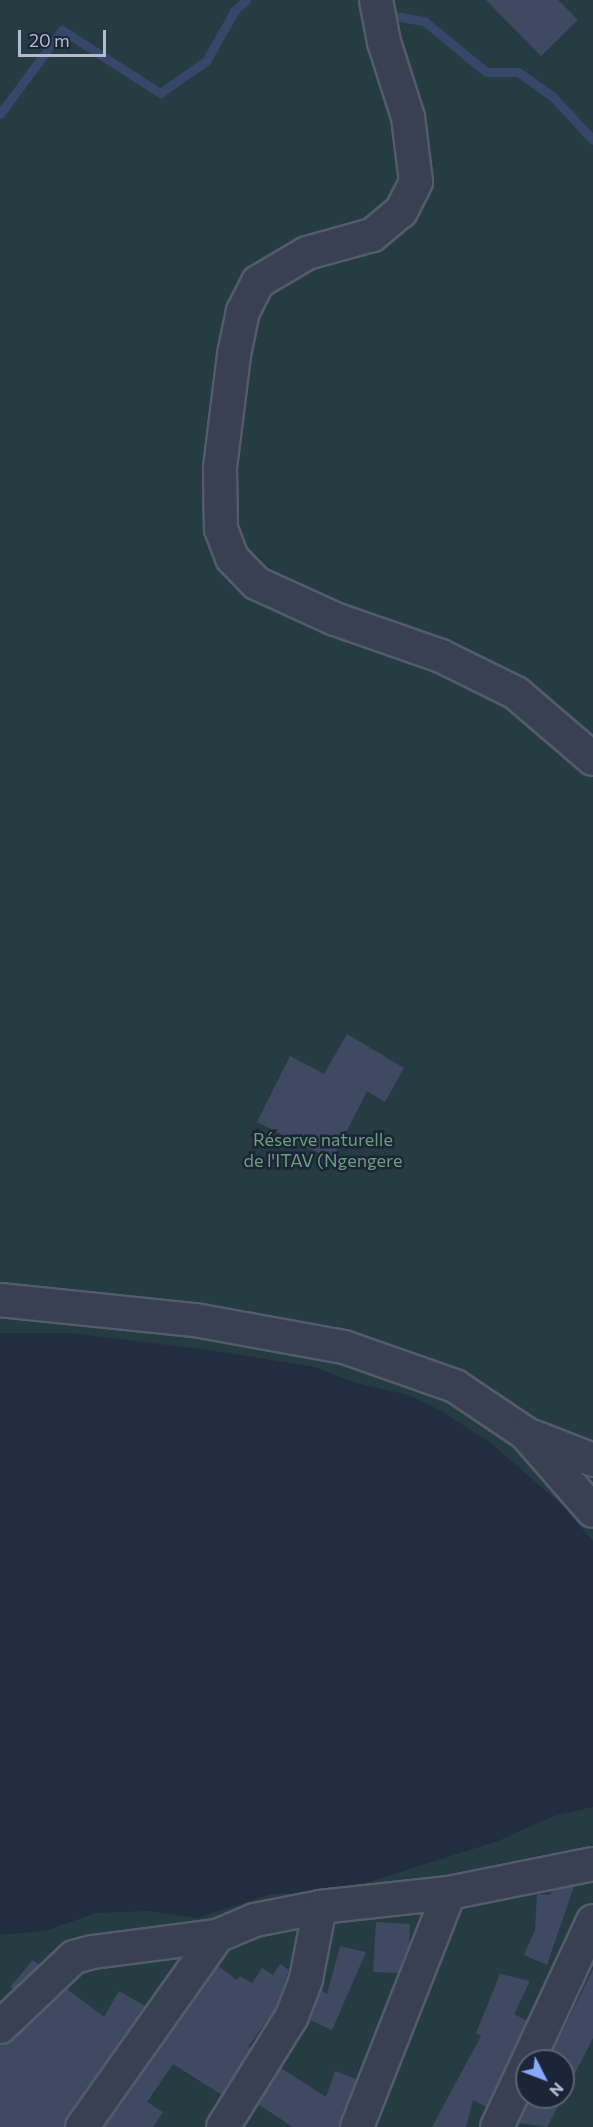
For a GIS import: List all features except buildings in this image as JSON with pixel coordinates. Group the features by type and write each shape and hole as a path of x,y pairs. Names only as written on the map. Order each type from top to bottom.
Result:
{"street":[{"path":"376,0 384,42 408,117 416,182 401,211 372,235 307,253 258,282 243,311 234,355 220,468 221,529 232,558 256,583 334,619 441,656 516,693 593,759"},
{"path":"0,1300 195,1320 344,1347 456,1386 525,1433 593,1460"},
{"path":"525,1433 593,1511"},
{"path":"0,2027 74,1957 217,1936 255,1920 320,1907 449,1893 593,1864"},
{"path":"357,2127 449,1893"},
{"path":"223,2127 292,2016 306,1979 320,1907"},
{"path":"533,2049 593,1921"},
{"path":"82,2127 217,1936"},
{"path":"497,2127 515,2088"}],"green space":[{"name":"Réserve naturelle de l'ITAV (Ngengere","path":"0,0 593,0 593,1541 562,1505 492,1444 440,1410 408,1395 356,1383 315,1367 209,1350 70,1333 0,1333"},
{"path":"593,1807 593,2127 0,2127 0,1935 45,1931 96,1913 149,1911 197,1918 271,1894 309,1893 363,1884 498,1841 554,1816"}],"waterway":[{"path":"0,114 62,30 160,93 206,61 235,10 246,0"},
{"path":"389,9 389,15 424,21 486,72 518,72 552,96 593,140"}]}
